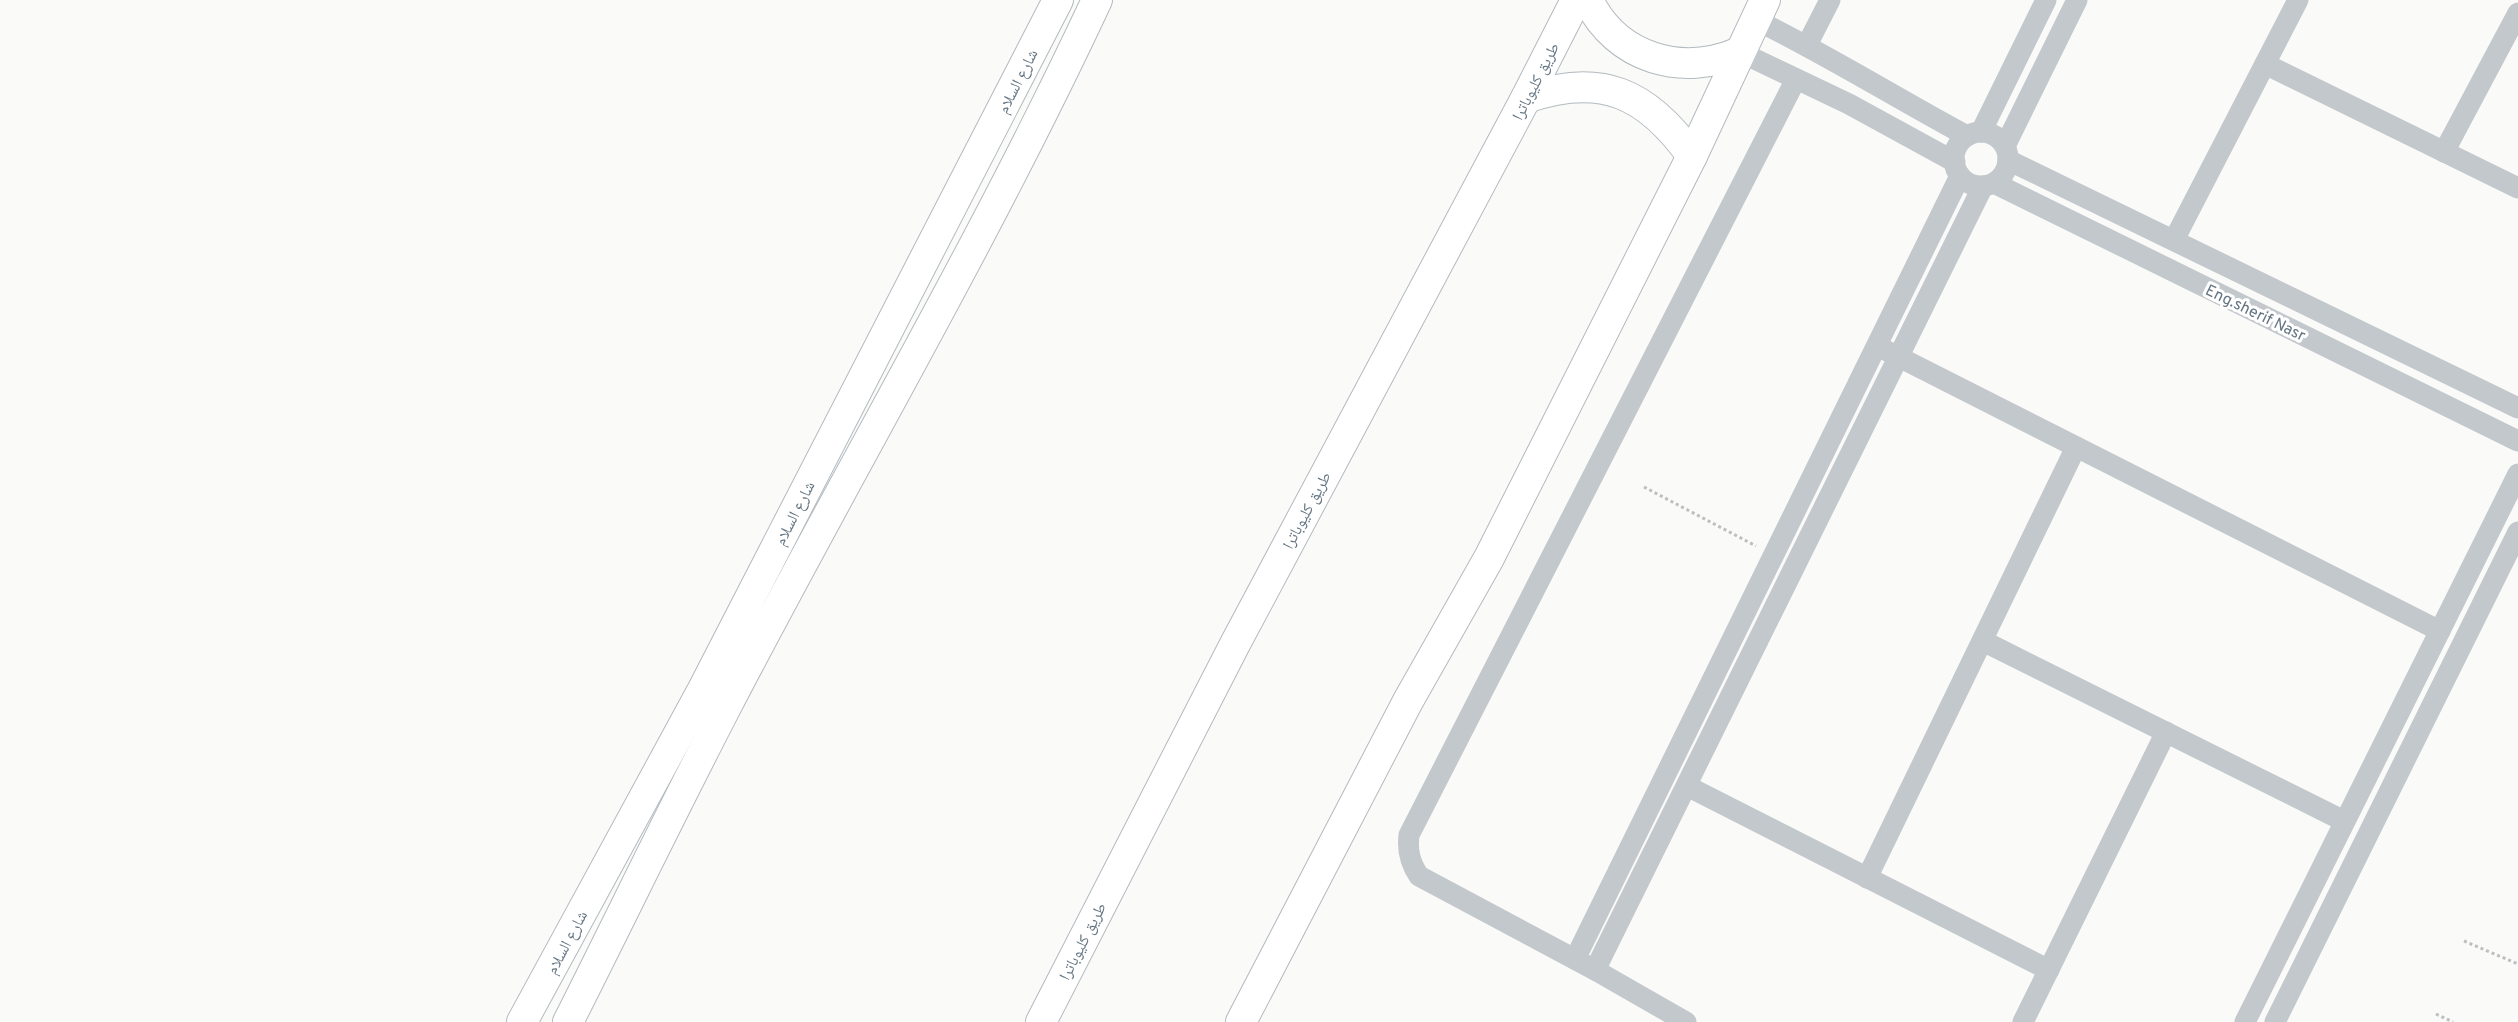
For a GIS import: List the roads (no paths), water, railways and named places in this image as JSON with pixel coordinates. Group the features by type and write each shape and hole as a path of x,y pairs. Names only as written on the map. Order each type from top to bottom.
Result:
{"main road":[{"name":"شارع السلام","path":"568,1022 714,699 1058,0"},
{"name":"شارع السلام","path":"522,1022 945,304 1018,164 1096,0"},
{"name":"طريق كليوباترا","path":"1041,1022 1234,644 1526,98 1576,0"},
{"path":"1588,0 1607,29 1618,40 1646,56 1678,64 1694,65 1710,63 1740,52"},
{"path":"1241,1022 1408,701 1489,558 1692,156 1761,10"},
{"path":"1526,98 1574,87 1610,89 1644,106 1680,139 1692,156"}],"street":[{"path":"1808,45 1830,0"},
{"path":"1575,959 1875,346 1957,169 1957,147 1974,134 2046,0"},
{"path":"1740,52 1849,104 1957,169 1972,185 1988,185 2003,176 2007,153 2077,0"},
{"path":"2174,240 2298,0"},
{"path":"1761,10 1808,45 1861,78 1974,134 1998,137 2007,153 2174,240 2518,408"},
{"path":"2444,152 2518,13"},
{"path":"2265,64 2518,188"},
{"path":"1849,104 1861,78"},
{"path":"1686,1022 1575,959 1419,876 1409,859 1408,836 1796,79"},
{"path":"1595,970 1897,357 1988,185"},
{"name":"Eng.sherif Nasr","path":"1988,185 2518,441"},
{"path":"2341,354 2354,328"},
{"path":"1875,346 2440,631"},
{"path":"1867,878 2076,447"},
{"path":"2245,1022 2518,474"},
{"path":"2275,1022 2518,532"},
{"path":"1983,640 2344,821"},
{"path":"2023,1022 2166,732"},
{"path":"1687,786 2049,970"},
{"path":"1654,798 1675,810"}]}
